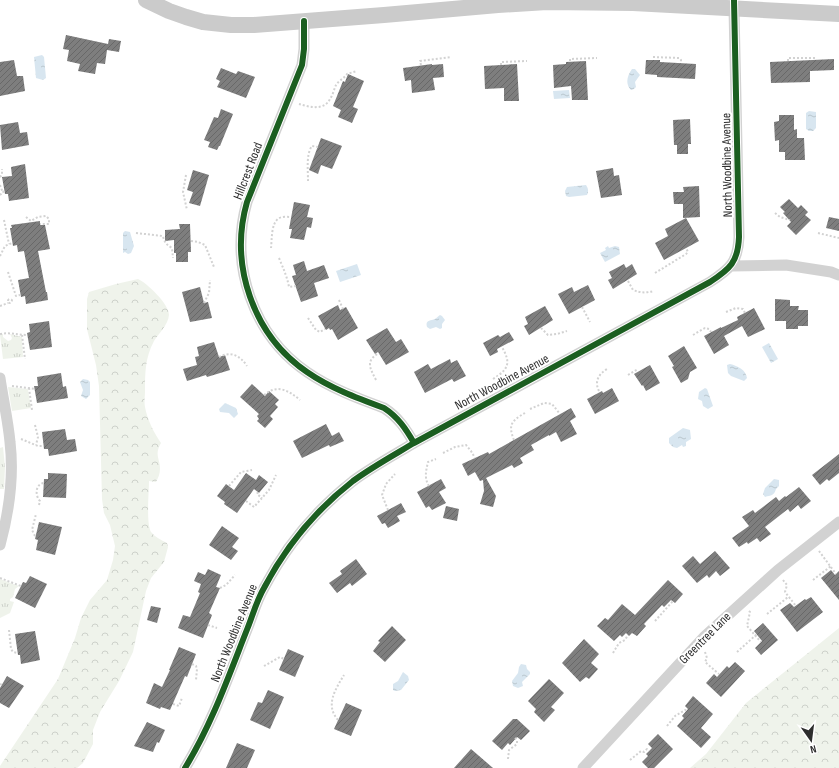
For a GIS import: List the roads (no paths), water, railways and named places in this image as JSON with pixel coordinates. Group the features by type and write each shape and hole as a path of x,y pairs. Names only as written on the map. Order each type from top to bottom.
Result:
{"main road":[{"path":"146,0 168,11 220,25 254,25 547,2 633,3 839,14"}],"street":[{"name":"North Woodbine Avenue","path":"185,768 211,719 263,589 280,560 300,531 326,504 353,481 414,443 710,282 720,276 731,266 736,256 739,237 734,9"},
{"name":"Hillcrest Road","path":"304,21 303,60 247,202 244,214 240,240 242,267 249,294 254,308 268,333 296,364 329,386 384,408 392,413 405,427 414,443"},
{"path":"731,266 786,265 832,272 839,275"},
{"path":"0,545 10,493 10,441 1,382"},
{"name":"Greentree Lane","path":"583,768 697,644 776,571 839,522"}],"water":[{"path":"42,55 44,57 46,78 43,80 36,78 34,57"},
{"path":"632,69 635,69 640,75 635,82 636,87 631,90 627,80"},
{"path":"569,90 570,98 554,99 553,91"},
{"path":"809,111 816,112 816,128 813,131 806,129 806,113"},
{"path":"586,185 588,190 587,195 566,196 565,191 567,187"},
{"path":"125,231 130,232 134,246 131,253 128,254 125,252 123,253 123,233"},
{"path":"608,246 609,248 615,246 619,247 620,254 605,262 600,253 606,250 605,248"},
{"path":"357,264 361,275 340,282 336,271"},
{"path":"440,315 445,320 442,324 442,328 440,329 436,327 430,329 427,327 427,322"},
{"path":"769,343 778,359 771,363 762,347"},
{"path":"730,364 739,367 743,371 747,378 744,381 731,376 728,373 727,365"},
{"path":"83,379 90,382 90,395 86,399 81,396 83,390 80,382"},
{"path":"705,388 707,389 713,406 708,409 703,406 702,401 698,399 699,392"},
{"path":"225,403 236,408 238,414 234,418 229,413 220,412 219,409"},
{"path":"683,428 690,430 691,439 686,442 686,446 683,447 682,445 677,448 673,447 669,443 669,438"},
{"path":"774,479 779,480 779,486 773,494 765,497 763,494 765,488"},
{"path":"521,664 526,665 530,674 522,682 523,686 518,688 513,686 512,681 518,673"},
{"path":"403,672 408,676 409,680 401,690 395,691 393,690 393,684 398,681"}]}
